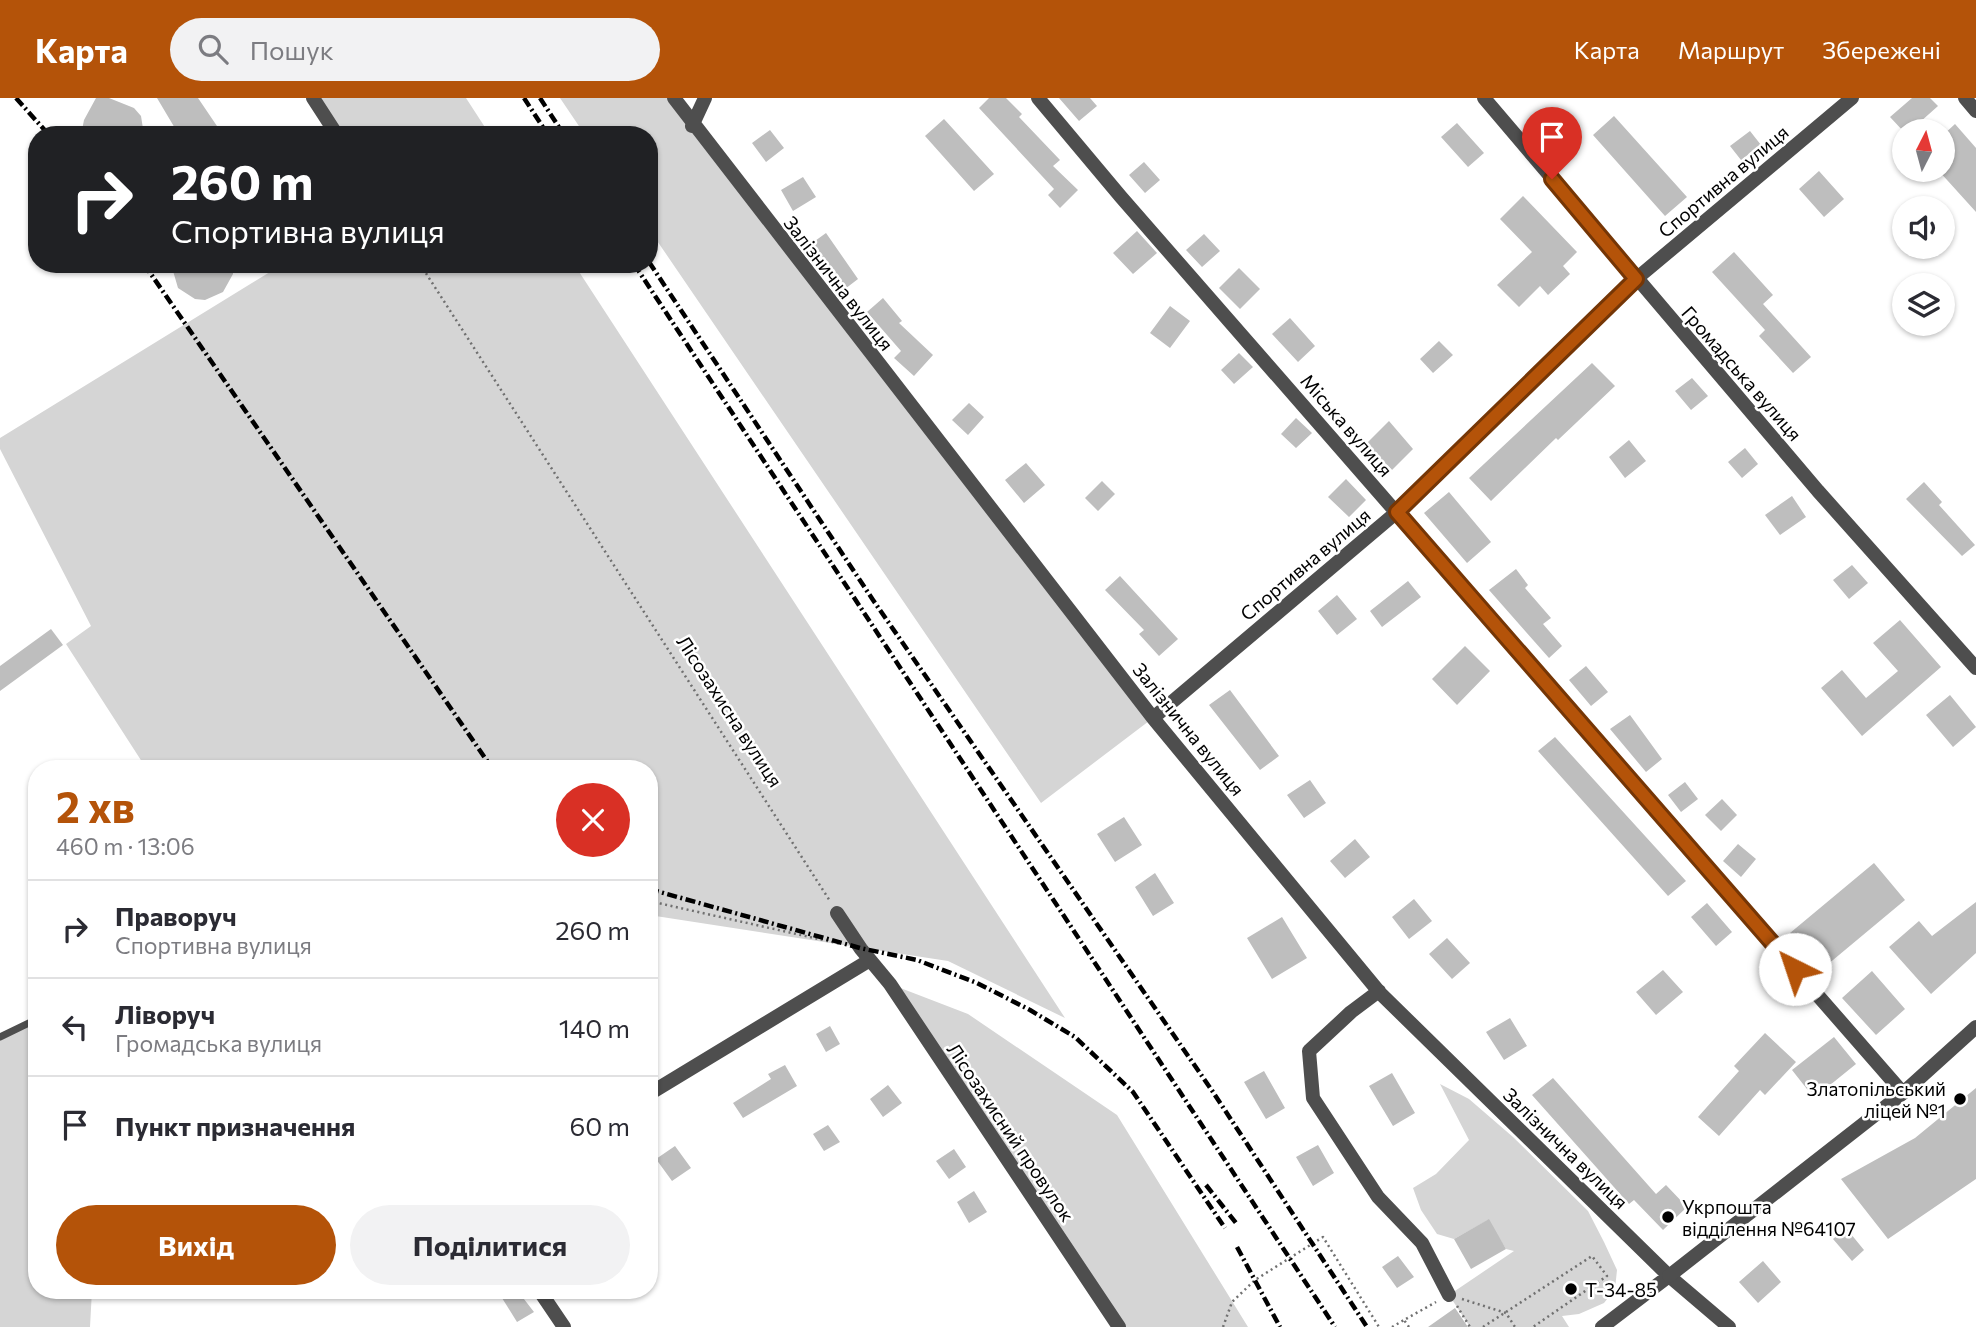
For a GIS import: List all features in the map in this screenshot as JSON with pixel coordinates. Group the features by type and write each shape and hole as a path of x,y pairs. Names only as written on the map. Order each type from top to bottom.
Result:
{"street":[{"path":"313,98 331,126"},
{"name":"Залізнична вулиця","path":"674,98 692,126 1153,718 1379,991 1669,1276 1729,1327"},
{"path":"692,126 705,98"},
{"name":"Міська вулиця","path":"1038,98 1121,198 1903,1093"},
{"name":"Громадська вулиця","path":"1484,98 1818,491 1976,668"},
{"name":"Спортивна вулиця","path":"1153,718 1397,512 1636,279 1852,98"},
{"path":"1965,98 1976,111"},
{"path":"658,1088 865,955 837,913"},
{"name":"Лісозахисний провулок","path":"865,955 1119,1327"},
{"path":"1379,991 1351,1012 1310,1051 1313,1098 1378,1197 1422,1243 1449,1295"},
{"path":"1602,1327 1903,1093 1976,1027"},
{"path":"545,1299 564,1327"}],"lane":[{"path":"0,1037 28,1023"}],"path":[{"name":"Лісозахисна вулиця","path":"426,273 837,913"},
{"path":"658,903 865,955"},
{"path":"1223,1327 1232,1302 1255,1280 1323,1237 1379,1327"},
{"path":"1483,1327 1592,1256 1607,1276 1533,1327"},
{"path":"1449,1295 1471,1327"},
{"path":"1506,1313 1515,1327"},
{"path":"1392,1327 1404,1320"},
{"path":"1489,1327 1492,1322"}],"shaded area":[{"path":"313,98 466,98 484,126 331,126"},
{"path":"560,98 674,98 1153,718 1041,803 658,242 658,126 579,126"},
{"path":"268,273 580,273 1065,1018 948,961 658,916 658,760 141,760 66,644 91,626 0,449 0,438"},
{"path":"890,984 968,1014 1117,1115 1248,1327 1119,1327"},
{"path":"28,1023 28,1299 92,1299 90,1327 0,1327 0,1037"},
{"path":"1440,1084 1469,1099 1513,1137 1588,1211 1617,1270 1615,1289 1604,1303 1579,1314 1562,1316 1569,1327 1470,1327 1449,1295 1514,1251 1506,1249 1488,1220 1454,1239 1437,1234 1421,1210 1413,1188 1436,1174 1469,1140"}],"building":[{"path":"96,98 109,98 134,108 141,116 143,126 83,126"},
{"path":"157,98 198,98 217,126 174,126"},
{"path":"989,98 1006,98 1022,114 1019,117 1060,160 1053,166 1078,190 1060,208 1048,195 1054,189 979,108"},
{"path":"1059,98 1090,98 1097,106 1079,121"},
{"path":"1912,98 1930,98 1938,106 1923,119 1890,117"},
{"path":"1614,116 1687,197 1665,216 1593,135"},
{"path":"944,119 994,174 974,191 925,136"},
{"path":"1457,123 1484,153 1468,167 1441,137"},
{"path":"1955,124 1976,148 1976,212 1949,182 1955,182"},
{"path":"770,130 784,148 766,162 752,143"},
{"path":"1750,131 1761,145 1741,160 1730,146"},
{"path":"1144,162 1160,180 1145,193 1129,175"},
{"path":"1819,171 1844,199 1824,217 1799,189"},
{"path":"803,177 816,197 793,211 781,190"},
{"path":"1523,196 1577,252 1563,266 1570,274 1548,295 1540,286 1519,307 1497,285 1532,252 1500,219"},
{"path":"1137,231 1157,253 1133,274 1113,253"},
{"path":"826,233 858,279 841,292 808,246"},
{"path":"1204,234 1220,251 1202,267 1186,250"},
{"path":"1734,252 1773,295 1763,304 1811,357 1793,373 1759,336 1765,330 1712,272"},
{"path":"1239,268 1260,289 1240,309 1219,288"},
{"path":"174,273 233,273 223,292 205,300 195,299 178,288"},
{"path":"883,298 902,321 899,323 933,355 914,376 894,358 901,351 867,312"},
{"path":"1170,306 1190,321 1170,348 1150,333"},
{"path":"1290,318 1315,346 1298,362 1272,334"},
{"path":"1439,341 1453,355 1433,373 1420,359"},
{"path":"1239,353 1253,367 1234,384 1221,370"},
{"path":"1592,363 1615,386 1491,501 1469,478"},
{"path":"1692,378 1708,396 1691,410 1675,391"},
{"path":"969,403 984,417 968,435 952,420"},
{"path":"1296,418 1312,433 1296,448 1281,434"},
{"path":"1389,421 1413,449 1392,470 1366,444"},
{"path":"1629,440 1646,461 1625,478 1609,457"},
{"path":"1745,448 1758,464 1742,478 1728,462"},
{"path":"1026,463 1045,485 1024,503 1005,480"},
{"path":"1346,479 1366,500 1349,517 1328,497"},
{"path":"1102,481 1115,494 1098,511 1085,498"},
{"path":"1924,482 1942,502 1939,505 1975,545 1962,556 1906,499"},
{"path":"1449,492 1491,542 1467,563 1424,513"},
{"path":"1792,496 1806,517 1780,535 1765,515"},
{"path":"1852,565 1868,583 1849,599 1833,580"},
{"path":"1516,569 1528,585 1525,588 1551,618 1543,624 1562,646 1549,658 1489,590"},
{"path":"1120,576 1178,639 1159,656 1139,634 1144,630 1105,590"},
{"path":"1408,581 1421,597 1382,627 1370,611"},
{"path":"1337,595 1357,619 1337,635 1318,611"},
{"path":"1900,620 1941,667 1862,736 1821,688 1842,670 1866,698 1898,671 1873,643"},
{"path":"51,629 63,645 0,691 0,666"},
{"path":"1465,646 1490,671 1457,705 1432,679"},
{"path":"1586,666 1608,692 1591,706 1569,680"},
{"path":"1230,690 1279,756 1260,770 1209,705"},
{"path":"1950,695 1976,727 1953,747 1926,715"},
{"path":"1630,715 1662,759 1646,772 1610,729"},
{"path":"1555,737 1686,881 1668,896 1538,751"},
{"path":"1310,780 1326,803 1304,818 1287,795"},
{"path":"1685,782 1698,799 1681,812 1668,795"},
{"path":"1722,799 1737,815 1721,831 1705,815"},
{"path":"1124,817 1142,845 1115,862 1097,834"},
{"path":"1355,839 1370,857 1345,878 1330,861"},
{"path":"1738,844 1756,859 1741,877 1723,861"},
{"path":"1874,863 1905,900 1821,970 1790,933"},
{"path":"1155,873 1174,903 1153,916 1135,887"},
{"path":"1414,899 1432,921 1409,939 1392,917"},
{"path":"1976,902 1976,953 1931,994 1889,947 1919,921 1932,936"},
{"path":"1707,903 1732,932 1716,946 1691,917"},
{"path":"1282,917 1307,958 1272,979 1247,938"},
{"path":"1447,938 1470,963 1452,979 1429,954"},
{"path":"1663,970 1683,992 1656,1015 1636,992"},
{"path":"1872,971 1905,1009 1876,1035 1842,998"},
{"path":"1510,1018 1527,1046 1504,1060 1486,1032"},
{"path":"830,1026 840,1044 826,1052 816,1034"},
{"path":"1765,1033 1796,1062 1765,1095 1760,1090 1719,1136 1698,1117 1739,1071 1734,1066"},
{"path":"1834,1037 1856,1064 1814,1098 1792,1070"},
{"path":"785,1065 797,1086 743,1118 733,1103 771,1079 768,1074"},
{"path":"1264,1071 1285,1108 1266,1119 1244,1082"},
{"path":"1392,1073 1415,1113 1393,1126 1369,1086"},
{"path":"1553,1078 1656,1194 1666,1185 1687,1207 1663,1230 1634,1200 1629,1204 1532,1095"},
{"path":"888,1085 902,1103 883,1117 870,1099"},
{"path":"1976,1088 1976,1179 1888,1239 1841,1179 1915,1138"},
{"path":"828,1125 840,1142 824,1151 813,1134"},
{"path":"1318,1145 1334,1173 1313,1186 1296,1157"},
{"path":"675,1146 691,1168 672,1181 658,1162 658,1158"},
{"path":"954,1149 966,1167 949,1179 936,1161"},
{"path":"974,1191 987,1212 969,1223 957,1202"},
{"path":"1489,1219 1506,1249 1471,1269 1454,1239"},
{"path":"1846,1228 1864,1250 1852,1261 1833,1239"},
{"path":"1398,1256 1414,1277 1397,1288 1382,1267"},
{"path":"1763,1261 1781,1282 1758,1303 1739,1282"},
{"path":"503,1299 524,1299 534,1312 517,1322"},
{"path":"1455,1308 1468,1327 1428,1327"}],"railway":[{"path":"16,98 41,126"},
{"path":"524,98 542,126"},
{"path":"540,98 558,126"},
{"path":"150,273 486,760"},
{"path":"640,273 1335,1327"},
{"path":"656,273 873,600 1213,1092 1367,1327"},
{"path":"658,892 860,948 917,960 977,983 1030,1010 1075,1037 1133,1092 1225,1228"},
{"path":"1206,1185 1236,1223"},
{"path":"1237,1247 1280,1327"}],"place":[{"name":"Златопільський ліцей №1","path":"1960,1099"},
{"name":"Укрпошта відділення №64107","path":"1668,1217"},
{"name":"Т-34-85","path":"1571,1289"}],"route":[{"path":"1552,179 1636,279 1397,512 1795,969"}]}
